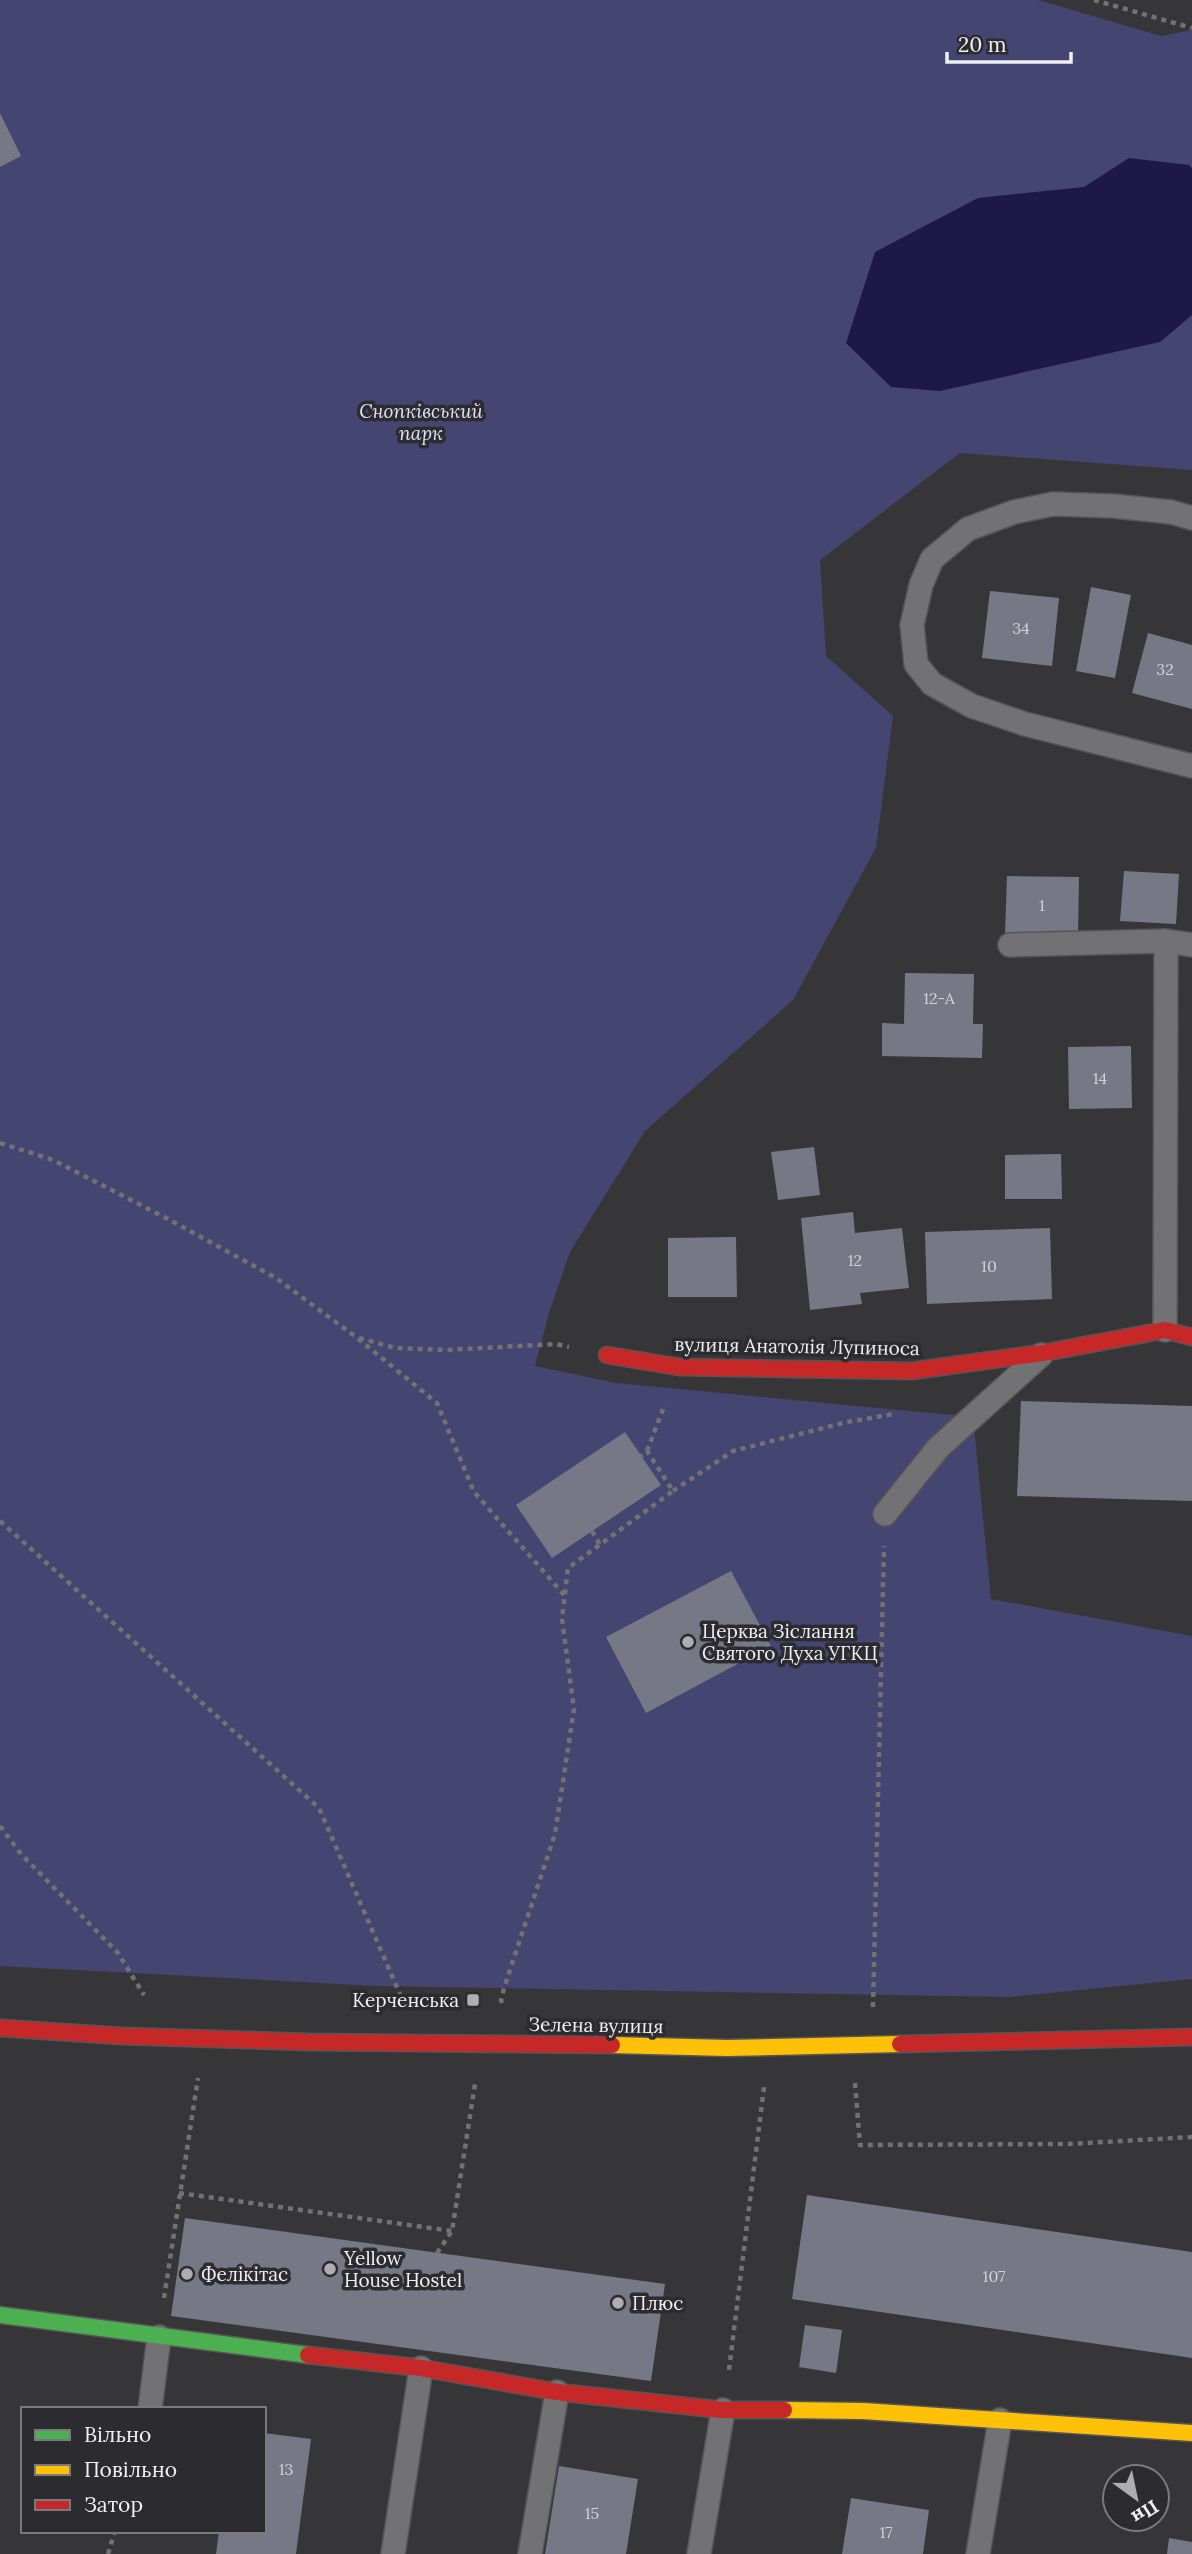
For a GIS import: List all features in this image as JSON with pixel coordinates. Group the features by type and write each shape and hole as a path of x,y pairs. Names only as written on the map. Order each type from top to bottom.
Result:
{"street":[{"name":"вулиця Анатолія Лупиноса","path":"607,1355 679,1367 911,1371 1043,1353 1165,1331 1192,1337"},
{"name":"Зелена вулиця","path":"0,2028 122,2036 296,2042 727,2048 1192,2037"},
{"path":"0,2315 421,2368 556,2392 723,2410 863,2411 1192,2433"}],"lane":[{"path":"1192,518 1171,512 1113,506 1053,504 1014,512 968,529 932,559 921,585 912,625 916,664 932,684 972,706 1025,724 1192,766"},
{"path":"1165,1331 1166,941"},
{"path":"1010,945 1166,941 1192,945"},
{"path":"885,1514 938,1448 1043,1353"},
{"path":"149,2407 159,2337"},
{"path":"393,2554 421,2368"},
{"path":"530,2554 556,2392"},
{"path":"699,2554 723,2410"},
{"path":"978,2554 1000,2420"}],"path":[{"path":"1094,0 1192,28"},
{"path":"0,1143 53,1160 169,1219 276,1279 356,1337 437,1403 474,1492 565,1596"},
{"path":"356,1337 395,1348 446,1350 555,1344 607,1355"},
{"path":"641,1456 647,1451 679,1367"},
{"path":"500,2000 555,1834 574,1709 562,1619 568,1568 733,1451 847,1422 901,1413"},
{"path":"647,1451 673,1491"},
{"path":"873,2012 885,1514"},
{"path":"0,1521 319,1808 404,2002"},
{"path":"592,1531 600,1545"},
{"path":"0,1826 21,1854 118,1953 146,2005"},
{"path":"159,2337 199,2073"},
{"path":"437,2253 452,2231 476,2080"},
{"path":"723,2410 765,2081"},
{"path":"855,2082 860,2145 1068,2144 1192,2137"},
{"path":"179,2193 452,2231"},
{"path":"108,2554 114,2533"}],"green space":[{"name":"Снопківський парк","path":"0,0 1038,0 1161,36 1192,30 1192,470 960,453 820,560 826,656 893,716 876,848 793,1000 645,1131 570,1252 549,1313 535,1366 616,1383 973,1417 991,1599 1192,1636 1192,1979 1008,1997 376,1986 0,1966"}],"shaded area":[{"path":"1129,158 1189,165 1192,168 1192,315 1160,342 940,391 891,387 846,343 875,252 978,198 1084,187"}],"building":[{"path":"0,113 21,156 0,167"},
{"path":"1091,587 1131,595 1115,678 1076,671"},
{"path":"990,591 1059,598 1052,666 982,658"},
{"path":"1148,633 1192,645 1192,709 1132,693"},
{"path":"1124,871 1179,874 1176,924 1120,921"},
{"path":"1007,876 1079,877 1078,935 1005,934"},
{"path":"905,973 974,974 973,1024 983,1024 982,1058 882,1056 882,1023 904,1024"},
{"path":"1131,1046 1132,1108 1069,1109 1068,1047"},
{"path":"814,1147 820,1195 778,1200 771,1152"},
{"path":"1061,1154 1062,1199 1005,1199 1005,1155"},
{"path":"853,1212 855,1233 902,1228 909,1288 860,1293 862,1304 810,1310 801,1218"},
{"path":"1050,1228 1052,1299 927,1304 925,1232"},
{"path":"736,1237 737,1297 668,1297 668,1238"},
{"path":"1021,1401 1192,1406 1192,1501 1017,1496"},
{"path":"625,1432 661,1485 552,1558 516,1505"},
{"name":"Церква Зіслання Святого Духа УГКЦ","path":"731,1571 771,1646 646,1713 606,1637"},
{"path":"807,2195 1192,2252 1192,2358 792,2299"},
{"path":"185,2218 665,2284 651,2381 171,2316"},
{"path":"805,2325 842,2330 836,2373 799,2367"},
{"path":"266,2433 311,2439 296,2554 216,2554 219,2533 266,2533"},
{"path":"559,2466 638,2479 626,2554 545,2554"},
{"path":"851,2498 929,2510 923,2554 842,2554"},
{"path":"1169,2538 1192,2542 1192,2554 1167,2554"}],"traffic: fast":[{"path":"0,2315 308,2355"}],"traffic: slow":[{"path":"612,2045 727,2048 900,2044"},
{"path":"784,2410 863,2411 1192,2433"}],"traffic: jam":[{"path":"607,1355 679,1367 911,1371 1043,1353 1165,1330 1192,1337"},
{"path":"0,2028 122,2036 309,2042 612,2045"},
{"path":"900,2044 1192,2037"},
{"path":"308,2355 421,2368 557,2392 723,2410 784,2410"}],"place":[{"name":"Церква Зіслання Святого Духа УГКЦ","path":"688,1642"},
{"name":"Керченська","path":"473,2000"},
{"name":"Yellow House Hostel","path":"330,2269"},
{"name":"Фелікітас","path":"187,2274"},
{"name":"Плюс","path":"618,2303"}]}
